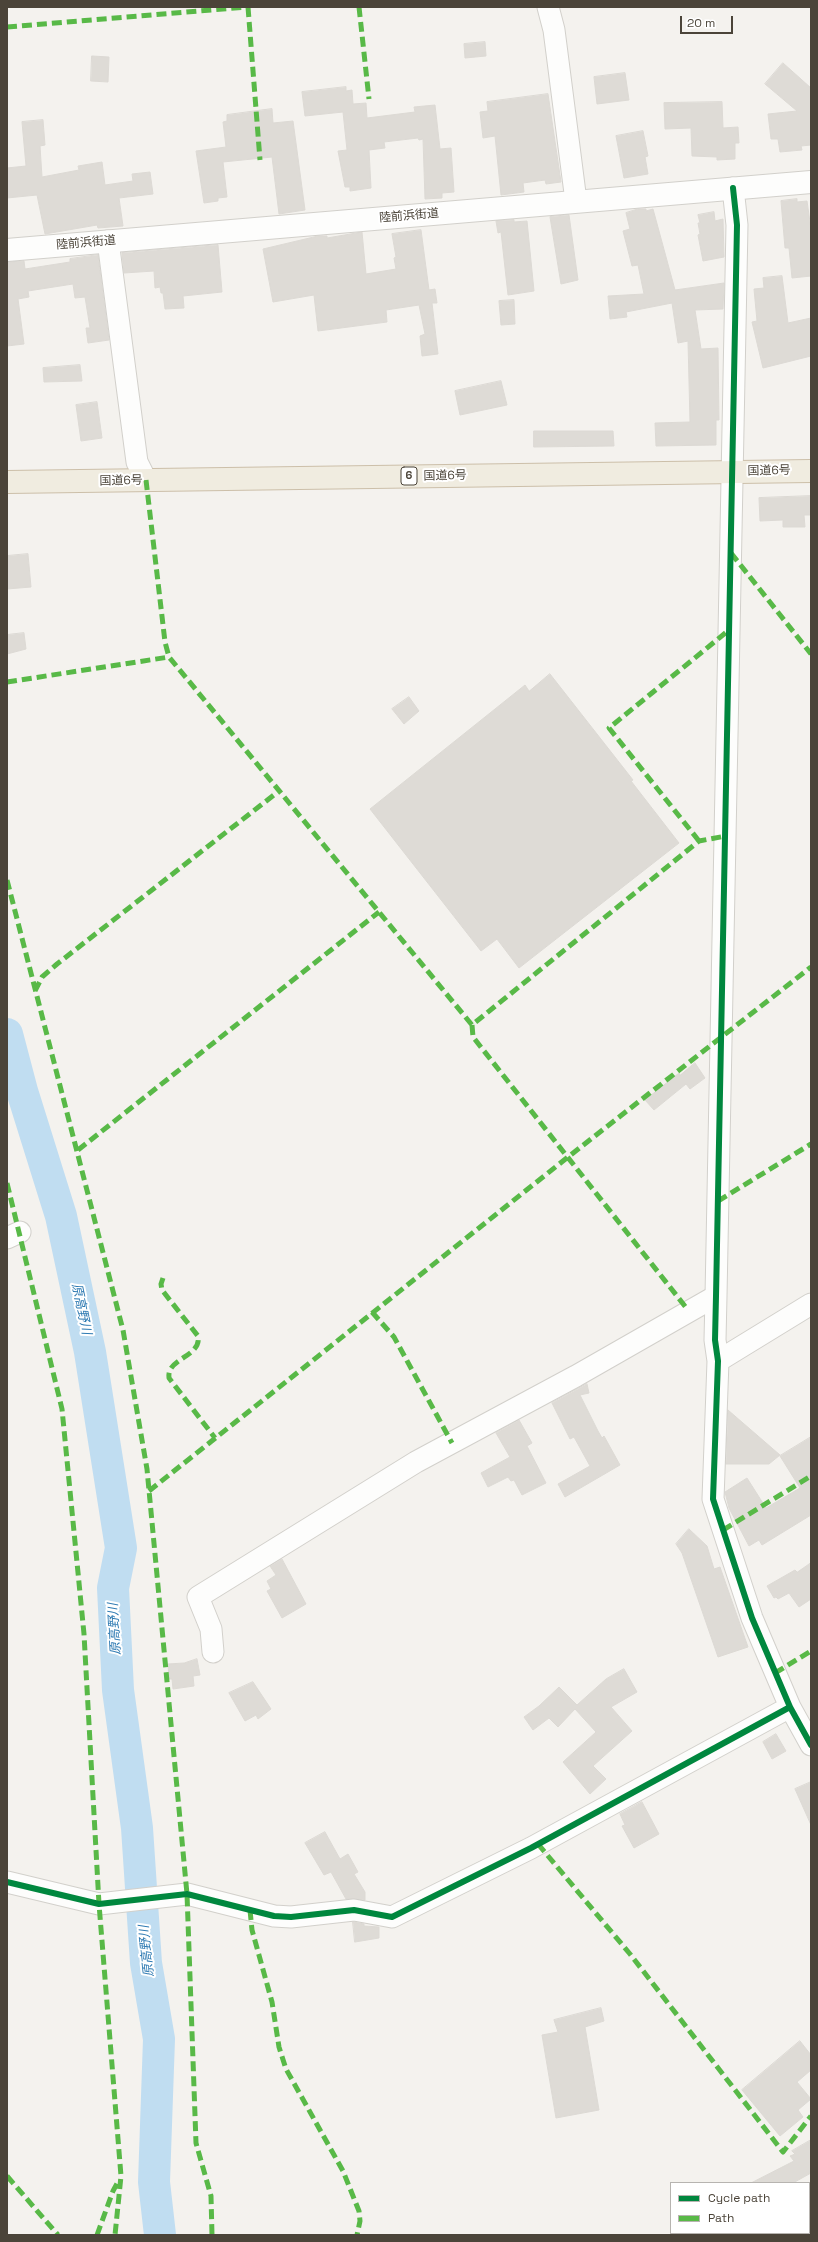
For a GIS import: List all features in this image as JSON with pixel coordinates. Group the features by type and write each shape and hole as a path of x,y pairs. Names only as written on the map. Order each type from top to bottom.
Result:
{"highway":[{"name":"国道6号","path":"7,482 811,470"}],"street":[{"path":"548,7 554,30 576,201"},
{"name":"陸前浜街道","path":"7,250 811,182"},
{"path":"733,188 737,225 715,1340 718,1362 713,1499 752,1618 790,1707 811,1745"},
{"path":"108,241 137,462 146,480"},
{"path":"213,1652 211,1629 198,1597 416,1462 576,1376 716,1296"},
{"path":"718,1362 811,1304"},
{"path":"7,1882 100,1904 187,1894 274,1916 291,1916 354,1910 392,1918 531,1848 790,1707"}],"building":[{"path":"485,42 486,56 465,58 464,44"},
{"path":"92,56 109,57 108,82 91,81"},
{"path":"783,63 811,88 811,145 801,146 802,150 780,152 778,139 771,139 768,114 797,111 765,84"},
{"path":"625,73 629,100 597,104 594,77"},
{"path":"346,87 346,91 352,90 353,104 366,103 367,118 415,112 414,107 435,105 440,149 451,148 454,192 442,193 442,198 425,199 423,139 419,140 418,138 384,142 385,148 369,150 371,188 350,191 350,187 345,187 338,151 347,150 343,112 305,116 302,92"},
{"path":"548,94 561,182 546,184 545,180 523,183 524,192 501,195 495,136 483,138 480,112 488,111 487,102"},
{"path":"722,102 723,128 738,127 739,143 735,143 735,159 717,160 717,157 692,156 691,128 665,129 664,103"},
{"path":"272,109 273,123 293,121 305,210 279,214 272,157 223,162 227,197 218,198 218,201 204,203 196,151 226,147 223,122 227,121 227,115"},
{"path":"43,120 45,145 40,146 42,177 79,170 78,166 102,162 105,185 133,181 132,174 150,172 153,194 119,198 123,226 98,228 97,225 45,234 37,195 7,198 7,168 26,166 22,122"},
{"path":"643,131 648,156 645,157 648,174 624,178 616,136"},
{"path":"797,199 797,202 807,201 811,229 811,276 792,278 789,248 785,248 781,201"},
{"path":"638,209 646,209 646,211 653,209 675,290 724,283 723,309 695,310 701,349 718,348 719,420 716,420 716,445 656,446 655,423 690,422 688,341 678,343 672,303 626,312 627,317 610,319 608,296 644,294 638,265 632,266 623,231 630,229 626,213"},
{"path":"714,212 715,221 723,219 724,257 703,261 698,235 700,234 698,223 700,223 698,215"},
{"path":"569,215 578,280 561,284 550,217"},
{"path":"514,220 514,222 527,221 534,291 508,295 501,232 498,233 496,221"},
{"path":"421,230 429,290 435,289 437,303 432,303 438,354 422,356 420,336 425,334 419,305 386,310 387,322 318,331 314,295 273,302 263,249 318,236 327,236 327,238 362,232 366,274 396,269 394,258 396,257 392,234"},
{"path":"218,245 222,292 183,296 184,308 165,309 163,293 161,293 160,287 155,288 154,271 124,273 122,253"},
{"path":"98,255 109,340 88,343 86,328 90,328 85,297 75,298 73,284 28,291 29,297 18,299 24,344 7,346 7,262 24,261 25,269 70,262 70,259"},
{"path":"782,276 788,323 811,318 811,356 763,368 752,322 757,321 754,289 764,288 763,278"},
{"path":"514,300 515,324 501,325 499,301"},
{"path":"80,365 82,381 44,382 43,368"},
{"path":"501,381 507,405 460,415 455,391"},
{"path":"97,402 102,438 81,441 76,405"},
{"path":"534,431 613,431 614,446 534,447"},
{"path":"811,496 811,515 804,515 805,527 783,527 783,520 760,521 759,498"},
{"path":"28,554 31,587 7,589 7,556"},
{"path":"24,633 26,649 7,654 7,635"},
{"path":"550,674 633,780 631,781 679,843 519,968 497,939 481,951 370,809 525,685 529,691"},
{"path":"409,697 419,711 404,724 392,709"},
{"path":"695,1063 705,1078 690,1089 686,1084 654,1110 645,1100 679,1073 680,1075"},
{"path":"587,1384 589,1393 580,1395 602,1438 604,1436 620,1465 565,1497 558,1484 590,1466 574,1437 570,1439 552,1403"},
{"path":"728,1410 780,1455 769,1464 726,1464"},
{"path":"519,1420 532,1443 527,1446 546,1483 522,1495 514,1480 511,1481 508,1477 488,1487 481,1473 510,1457 496,1433"},
{"path":"811,1437 811,1515 762,1545 759,1540 749,1546 729,1508 725,1492 747,1478 766,1508 800,1488 780,1456"},
{"path":"689,1529 707,1546 714,1569 720,1567 748,1647 718,1657 682,1553 676,1544"},
{"path":"282,1559 306,1604 282,1618 267,1591 271,1589 267,1581 276,1575 270,1566"},
{"path":"811,1563 811,1599 799,1607 789,1593 778,1599 776,1597 774,1598 767,1586 795,1570 797,1572"},
{"path":"197,1659 200,1675 193,1676 194,1686 173,1689 172,1679 169,1679 168,1664 184,1663"},
{"path":"624,1669 637,1692 611,1707 632,1731 593,1766 606,1779 590,1794 563,1762 596,1732 575,1709 558,1727 549,1718 533,1730 524,1717 539,1706 559,1687 577,1705 606,1679"},
{"path":"253,1682 271,1709 258,1719 256,1715 245,1721 229,1693"},
{"path":"776,1734 786,1751 772,1759 763,1742"},
{"path":"811,1782 811,1825 795,1789"},
{"path":"642,1802 659,1834 634,1848 622,1826 625,1825 620,1814"},
{"path":"325,1832 340,1859 348,1854 358,1872 354,1874 365,1892 365,1900 346,1899 331,1872 324,1875 305,1843"},
{"path":"353,1922 364,1924 364,1926 379,1927 379,1938 355,1942"},
{"path":"601,2008 604,2021 585,2027 599,2110 556,2118 542,2035 558,2032 554,2020"},
{"path":"800,2041 811,2055 811,2070 797,2082 811,2099 798,2110 803,2117 780,2136 742,2090"},
{"path":"811,2140 811,2173 795,2182 753,2182 794,2161 790,2156 795,2154 792,2151"}],"waterway":[{"name":"原高野川","path":"7,1034 22,1091 61,1216 90,1352 121,1548 113,1588 118,1690 137,1828 146,1963 159,2039 154,2182 160,2235"}],"marked path":[{"path":"7,27 246,7"},
{"path":"248,7 260,160"},
{"path":"359,7 369,99"},
{"path":"146,480 165,642 169,657 472,1025 699,841 726,836"},
{"path":"731,553 811,654"},
{"path":"699,841 609,728 729,630"},
{"path":"7,682 169,657"},
{"path":"35,991 42,977 57,964 279,791"},
{"path":"7,880 123,1330 147,1469 187,1894 196,2143 211,2196 212,2235"},
{"path":"78,1150 379,912"},
{"path":"149,1491 568,1157 811,967"},
{"path":"472,1025 473,1037 688,1310"},
{"path":"718,1201 811,1144"},
{"path":"7,1183 62,1409 84,1634 99,1904 121,2176 115,2235"},
{"path":"163,1278 161,1284 162,1290 198,1336 198,1343 195,1349 173,1366 170,1371 169,1378 215,1438"},
{"path":"372,1312 394,1337 452,1443"},
{"path":"723,1530 811,1476"},
{"path":"775,1673 811,1651"},
{"path":"538,1844 630,1954 783,2152 811,2116"},
{"path":"250,1910 252,1930 272,2002 279,2047 286,2069 343,2171 359,2211 360,2221 357,2235"},
{"path":"7,2176 58,2235"},
{"path":"97,2235 113,2191 119,2180"}],"cycle path":[{"path":"733,188 737,225 715,1340 718,1361 713,1499 752,1618 790,1707 811,1745"},
{"path":"7,1882 99,1904 187,1894 274,1916 291,1917 354,1910 392,1917 531,1848 790,1707"}]}
